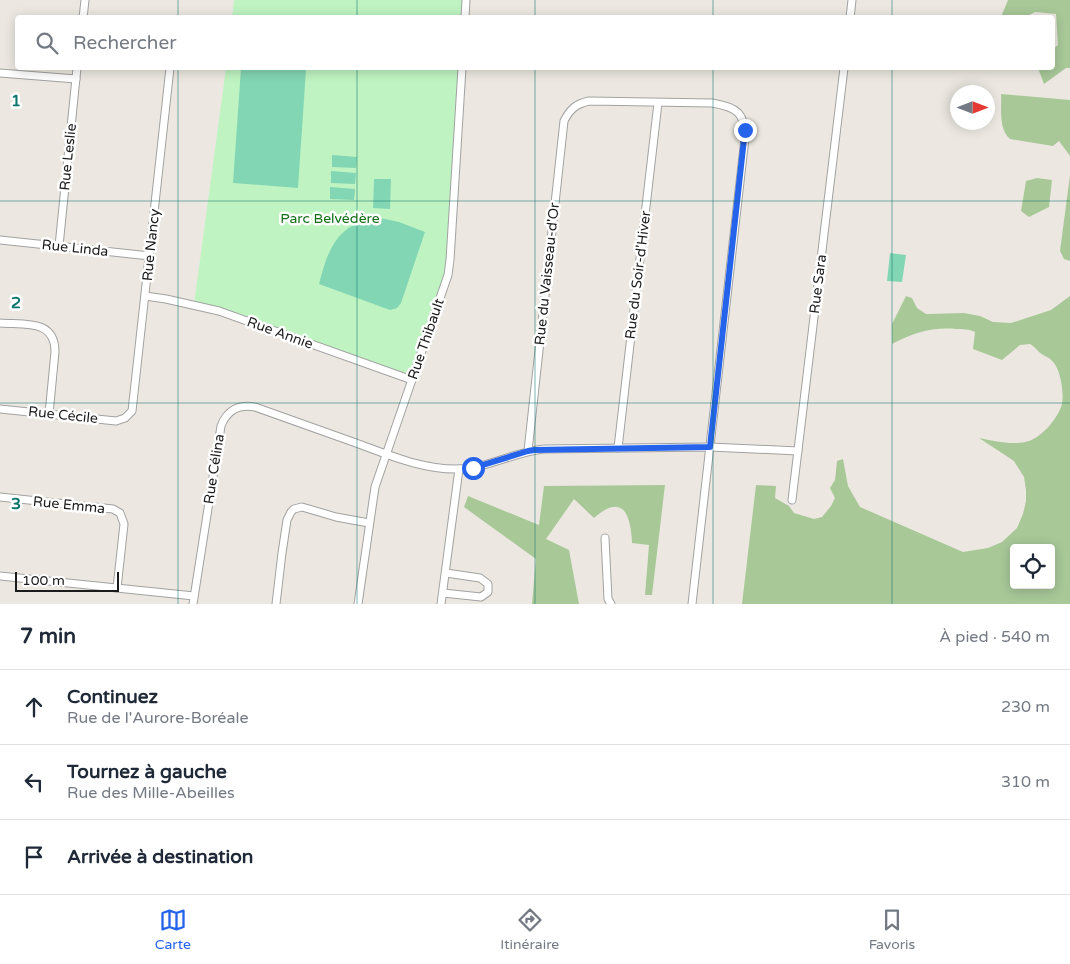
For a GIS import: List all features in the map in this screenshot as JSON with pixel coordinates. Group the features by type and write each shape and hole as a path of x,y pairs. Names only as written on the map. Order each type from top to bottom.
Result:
{"street":[{"path":"83,15 84,0"},
{"path":"465,15 466,0"},
{"path":"850,15 852,0"},
{"name":"Rue Leslie","path":"59,246 78,70"},
{"name":"Rue Nancy","path":"125,418 130,414 134,406 170,70"},
{"name":"Rue Thibault","path":"358,604 375,487 446,282 449,268 462,70"},
{"name":"Rue Sara","path":"792,500 844,70"},
{"path":"0,73 76,80"},
{"name":"Rue du Vaisseau-d'Or","path":"528,451 564,121 571,109 580,103 597,101 658,103"},
{"path":"658,103 712,103 732,107 743,120 745,138 692,604"},
{"name":"Rue du Soir-d'Hiver","path":"618,448 658,103"},
{"name":"Rue Linda","path":"0,240 150,256"},
{"name":"Rue Annie","path":"145,296 166,298 219,311 412,380"},
{"path":"0,323 42,327 53,336 55,352 49,414"},
{"name":"Rue Célina","path":"193,604 222,426 227,414 246,406 255,407 386,454"},
{"name":"Rue Cécile","path":"0,408 116,421 125,418"},
{"path":"386,454 430,467 459,469 485,465 528,451 710,447 798,451"},
{"path":"442,604 459,469"},
{"name":"Rue Emma","path":"0,497 113,509 120,513 124,524 117,588"},
{"path":"276,604 287,520 294,509 302,507 329,515 369,523"},
{"path":"606,538 608,599 611,604"},
{"path":"443,593 482,597 488,592 488,584 480,578 446,573"},
{"path":"0,576 194,596"}],"green space":[{"path":"234,0 466,0 465,15 232,15"},
{"path":"1008,0 1070,0 1070,68 1066,68 1044,84 1039,70 1055,70 1055,47 1058,45 1056,14 1035,12 1030,15 1002,15"},
{"name":"Parc Belvédère","path":"226,70 462,70 450,260 412,380 194,304"},
{"path":"241,70 306,70 298,188 233,183"},
{"path":"1001,94 1070,100 1070,156 1059,141 1053,146 1010,139 1006,135 1002,124"},
{"path":"332,155 357,157 356,168 332,167"},
{"path":"331,171 356,173 355,184 331,183"},
{"path":"1070,175 1070,261 1064,259 1060,251"},
{"path":"1037,178 1052,180 1049,207 1029,217 1021,211 1026,181"},
{"path":"374,179 391,179 390,209 373,208"},
{"path":"330,187 355,189 354,200 330,199"},
{"path":"380,218 399,222 425,232 401,303 397,308 390,310 319,284 326,259 337,239 354,225"},
{"path":"890,253 906,255 902,282 887,281"},
{"path":"906,296 912,298 917,308 926,314 964,313 980,316 993,322 1011,323 1051,310 1070,296 1070,604 742,604 756,485 776,486 775,498 789,506 794,513 814,519 822,517 835,498 830,488 835,480 837,461 843,459 848,486 860,507 963,552 988,548 1002,542 1017,528 1026,501 1024,477 1014,461 979,438 1004,443 1017,443 1034,439 1045,431 1057,415 1062,404 1062,385 1054,363 1030,344 1020,345 1002,360 973,349 975,332 966,329 931,330 915,334 892,344 892,324"},
{"path":"665,485 652,595 645,595 649,545 632,543 630,524 624,510 619,507 612,507 604,510 594,518 574,499 546,539 569,550 579,604 532,604 536,559 464,507 468,496 539,525 544,486"}],"route":[{"path":"473,468 528,451 544,449 710,447 745,130"}]}
